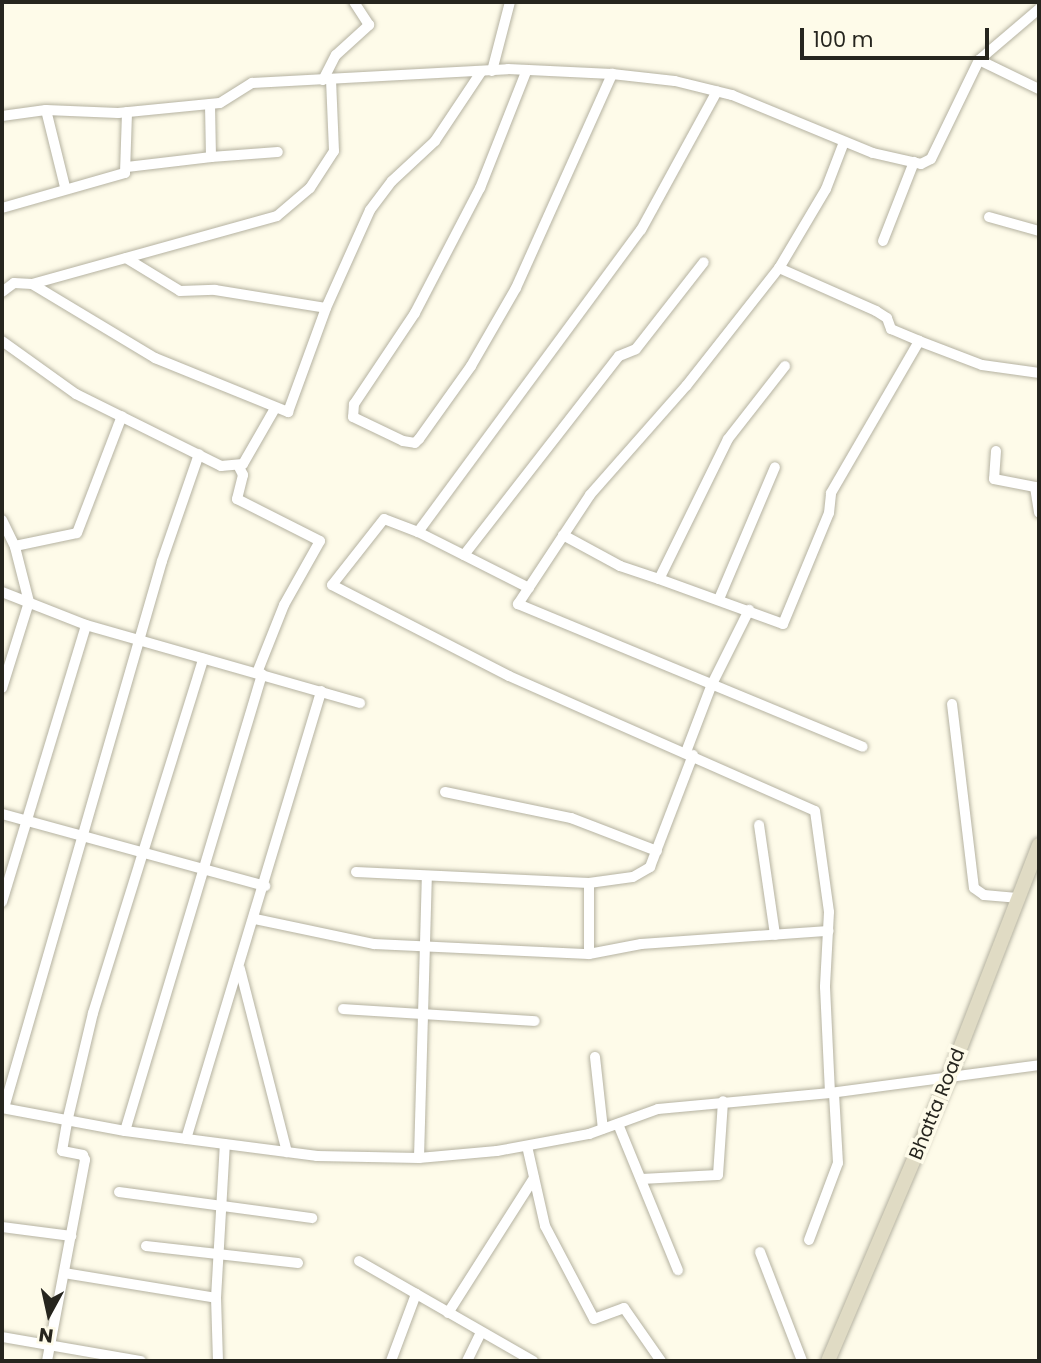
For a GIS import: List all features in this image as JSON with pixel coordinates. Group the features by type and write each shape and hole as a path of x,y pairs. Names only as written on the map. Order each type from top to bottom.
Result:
{"main road":[{"name":"Bhatta Road","path":"828,1361 949,1077 1039,845"}],"street":[{"path":"2,292 15,282 32,284 278,216 310,188 334,151 327,79 336,55 369,25 354,2"},
{"path":"32,284 155,358 274,410 288,412 293,405 326,308 370,210 392,181 435,141 486,71 510,2"},
{"path":"2,116 46,110 127,112 220,103 252,83 486,71 611,74 717,91 787,114 844,142 914,162 931,159 979,60 1039,9"},
{"path":"979,60 1039,89"},
{"path":"526,72 480,188 421,301 354,404 353,417 403,441 415,443 478,355 516,288 611,74"},
{"path":"418,532 641,230 717,91"},
{"path":"210,104 211,157"},
{"path":"46,110 65,187"},
{"path":"2,208 65,187 125,173 127,112"},
{"path":"844,142 826,189 779,268 686,386 590,495 518,604 863,747"},
{"path":"127,167 278,152"},
{"path":"883,242 914,162"},
{"path":"989,217 1039,231"},
{"path":"126,258 180,291 215,290 326,308"},
{"path":"464,555 619,356 636,349 704,262"},
{"path":"779,268 876,311 887,318 891,329 919,341 982,365 1039,373"},
{"path":"2,341 76,394 221,466 239,467"},
{"path":"563,535 620,566 783,624 829,513 831,493 919,341"},
{"path":"659,579 728,439 785,366"},
{"path":"239,467 274,410"},
{"path":"15,546 77,533 122,416"},
{"path":"996,451 994,479 1035,487 1039,513"},
{"path":"200,454 162,561 85,837 3,1108 66,1122 287,1153 419,1158 527,1146 603,1129 658,1109 832,1093 1039,1065"},
{"path":"125,1131 260,674 284,605 320,541 237,499 243,475 239,467"},
{"path":"719,599 775,467"},
{"path":"529,588 418,532 384,519 332,585 509,676 815,811 829,931 825,987 838,1163 809,1240"},
{"path":"2,520 15,546 29,602 2,688"},
{"path":"2,592 86,625 360,703"},
{"path":"356,872 427,878 589,883 633,877 650,867 712,684 749,610"},
{"path":"2,902 86,625"},
{"path":"47,1361 85,1160 83,1155 62,1151 66,1122 141,852 204,659"},
{"path":"186,1139 265,886 321,691"},
{"path":"952,704 974,888 984,895 1017,898"},
{"path":"445,792 571,818 657,851"},
{"path":"2,814 265,886"},
{"path":"759,825 775,935"},
{"path":"419,1158 427,878"},
{"path":"589,883 589,954"},
{"path":"255,919 374,944 589,954 641,944 829,931"},
{"path":"240,966 287,1153"},
{"path":"343,1010 535,1021"},
{"path":"595,1057 603,1129"},
{"path":"641,1180 718,1175 723,1101"},
{"path":"618,1124 678,1270"},
{"path":"218,1361 216,1298 225,1144"},
{"path":"527,1146 545,1226 594,1319 624,1308 661,1361"},
{"path":"448,1312 534,1178"},
{"path":"119,1192 312,1218"},
{"path":"2,1227 71,1236"},
{"path":"146,1246 219,1252 298,1263"},
{"path":"760,1252 802,1361"},
{"path":"359,1261 533,1361"},
{"path":"64,1273 216,1298"},
{"path":"391,1361 416,1294"},
{"path":"467,1361 481,1332"},
{"path":"2,1336 141,1361"}]}
